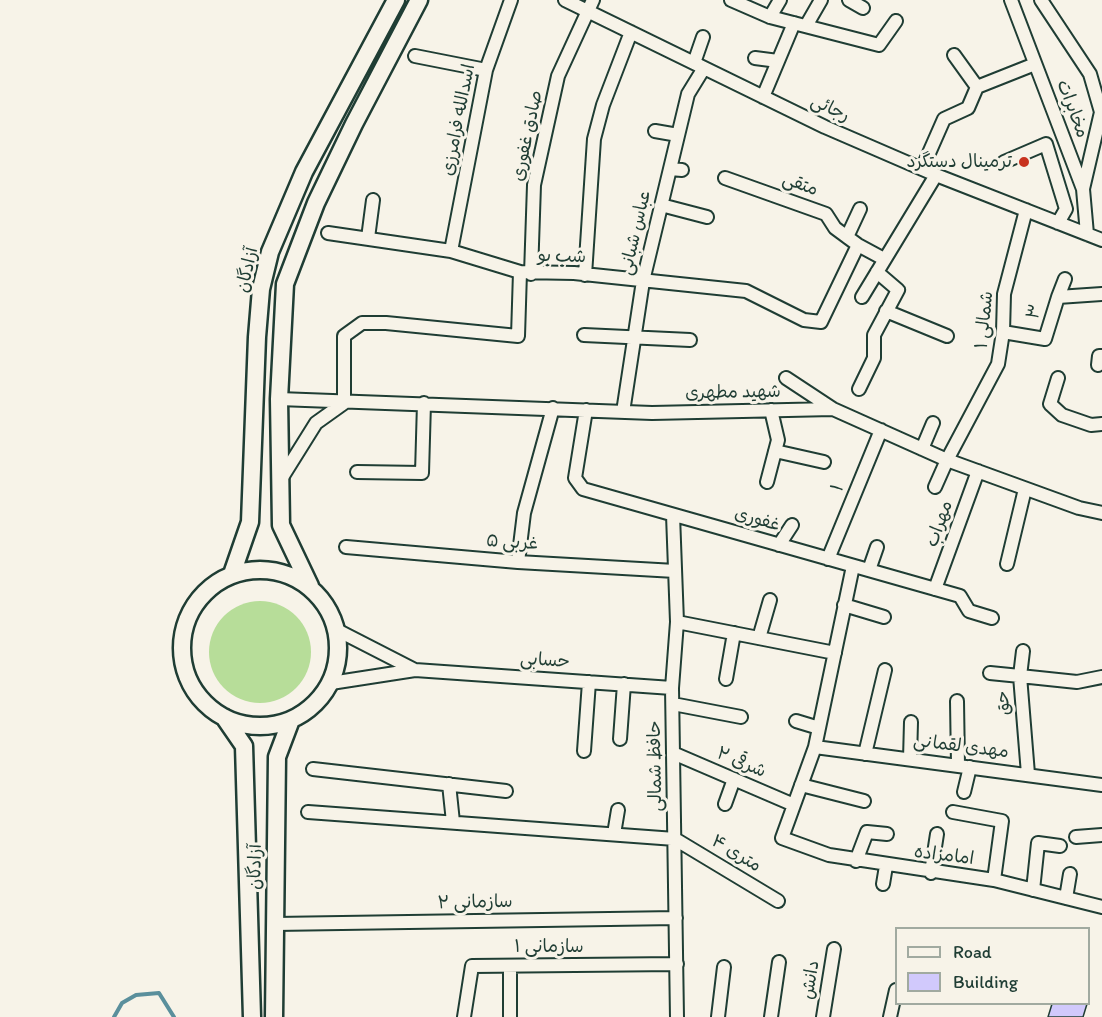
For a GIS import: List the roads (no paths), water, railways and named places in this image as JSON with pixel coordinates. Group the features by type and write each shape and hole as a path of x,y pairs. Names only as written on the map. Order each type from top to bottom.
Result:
{"main road":[{"name":"آزادگان","path":"232,574 250,522 257,337 261,289 270,252 304,172 396,0"},
{"path":"310,586 286,573 259,569 232,574 210,587 198,600 183,631 182,656 189,681 203,702 224,717 246,725 269,726 291,720 307,711 331,683 339,657 337,630 327,606 310,586 281,525 279,399 285,284 316,203 354,124 419,0"},
{"path":"224,717 244,746 252,1017"},
{"name":"آزادگان","path":"274,1017 277,757 291,720"}],"street":[{"name":"اسدالله فرامرزی","path":"451,251 486,70 511,0"},
{"name":"رجائی","path":"566,0 590,5 631,32 825,127 936,175 1102,240"},
{"path":"731,0 770,17 879,45 896,21"},
{"path":"770,17 780,0"},
{"path":"763,96 778,61 800,25 821,0"},
{"path":"849,0 863,8"},
{"name":"مخابرات","path":"1011,0 1083,189 1087,234"},
{"path":"1041,0 1090,74 1101,111 1083,189"},
{"name":"صادق غفوری","path":"525,273 534,185 558,76 590,5"},
{"path":"585,275 594,139 603,105 631,32"},
{"name":"عباس شبانی","path":"623,412 643,281 661,205 676,170 678,135 688,94 699,65 703,37"},
{"path":"954,55 977,87"},
{"path":"416,56 486,70"},
{"path":"755,58 778,61"},
{"path":"922,169 944,119 968,108 977,87 1035,64"},
{"path":"656,131 678,135"},
{"path":"1004,162 1046,144 1066,209 1058,223"},
{"path":"862,297 936,175"},
{"name":"متقی","path":"725,178 826,214 834,228 858,245 885,259"},
{"path":"368,238 373,200"},
{"path":"661,205 708,217"},
{"path":"847,237 860,209"},
{"name":"۱ شمالی","path":"935,487 946,460 998,364 1003,332 1004,294 1026,210"},
{"path":"328,232 451,251 525,273"},
{"path":"1087,234 1102,249"},
{"name":"شب بو","path":"344,403 344,336 362,324 386,323 518,336 525,273 585,275 746,291 804,320 820,322 858,245"},
{"path":"859,389 874,358 874,335 898,290 877,272"},
{"path":"1058,297 1065,279"},
{"name":"۳","path":"1003,332 1045,339 1058,297 1102,294"},
{"path":"886,311 947,336"},
{"path":"584,336 634,336 690,340"},
{"path":"786,378 833,409"},
{"path":"1058,378 1050,404 1062,415 1091,425 1102,424"},
{"name":"شهید مطهری","path":"279,399 623,412 833,409 946,460 1078,508 1102,513"},
{"path":"280,479 316,423 344,403"},
{"path":"357,472 422,472 424,403"},
{"path":"518,562 524,513 553,408"},
{"name":"غفوری","path":"586,410 575,478 583,489 960,596 969,611 992,618"},
{"path":"767,482 778,440 771,410"},
{"path":"922,449 933,423"},
{"name":"۱","path":"828,559 881,430"},
{"path":"776,451 824,462"},
{"name":"مهراب","path":"936,589 978,471"},
{"path":"1008,564 1025,489"},
{"name":"حافظ شمالی","path":"673,515 677,622 672,688 677,1017"},
{"path":"779,545 792,525"},
{"name":"۵ غربی","path":"346,547 518,562 675,571"},
{"path":"869,570 877,547"},
{"path":"794,805 815,747 853,566"},
{"path":"759,638 770,600"},
{"path":"844,605 884,617"},
{"path":"677,622 835,652"},
{"name":"حسابی","path":"337,630 415,670"},
{"path":"726,679 734,633"},
{"path":"990,673 1020,676 1023,651"},
{"name":"حسابی","path":"331,683 415,670 672,688"},
{"path":"865,754 885,670"},
{"name":"حق","path":"1028,774 1020,676 1077,682 1102,676"},
{"path":"584,751 589,682"},
{"path":"620,740 624,684"},
{"path":"957,701 964,766 964,792"},
{"path":"673,704 741,717"},
{"path":"796,721 819,728"},
{"path":"909,759 911,722"},
{"name":"مهدی لقمانی","path":"815,747 1102,785"},
{"name":"۲ شرقی","path":"673,753 794,805"},
{"path":"314,769 506,791"},
{"path":"725,804 734,779"},
{"path":"449,784 453,822"},
{"path":"801,785 864,801"},
{"name":"امامزاده","path":"794,805 782,838 829,855 931,873 994,880 1102,907"},
{"path":"615,834 618,810"},
{"path":"308,812 675,839"},
{"path":"953,812 1002,821 994,880"},
{"path":"856,861 867,832 886,834"},
{"path":"931,873 937,834"},
{"path":"1076,837 1102,835"},
{"name":"۴ متری","path":"675,839 778,901"},
{"path":"1033,890 1038,843 1060,846"},
{"path":"884,884 886,866"},
{"path":"1066,898 1070,874"},
{"name":"سازمانی ۲","path":"275,924 676,918"},
{"name":"دانش","path":"823,1017 834,949"},
{"path":"771,1017 778,962"},
{"name":"سازمانی ۱","path":"464,1017 472,966 677,964"},
{"path":"510,966 510,1017"},
{"path":"718,1017 724,967"},
{"path":"890,1017 895,998"}],"waterway":[{"path":"114,1017 122,1003 136,995 159,993 174,1017"}],"place":[{"name":"ترمینال دستگرد","path":"1024,162"}]}
